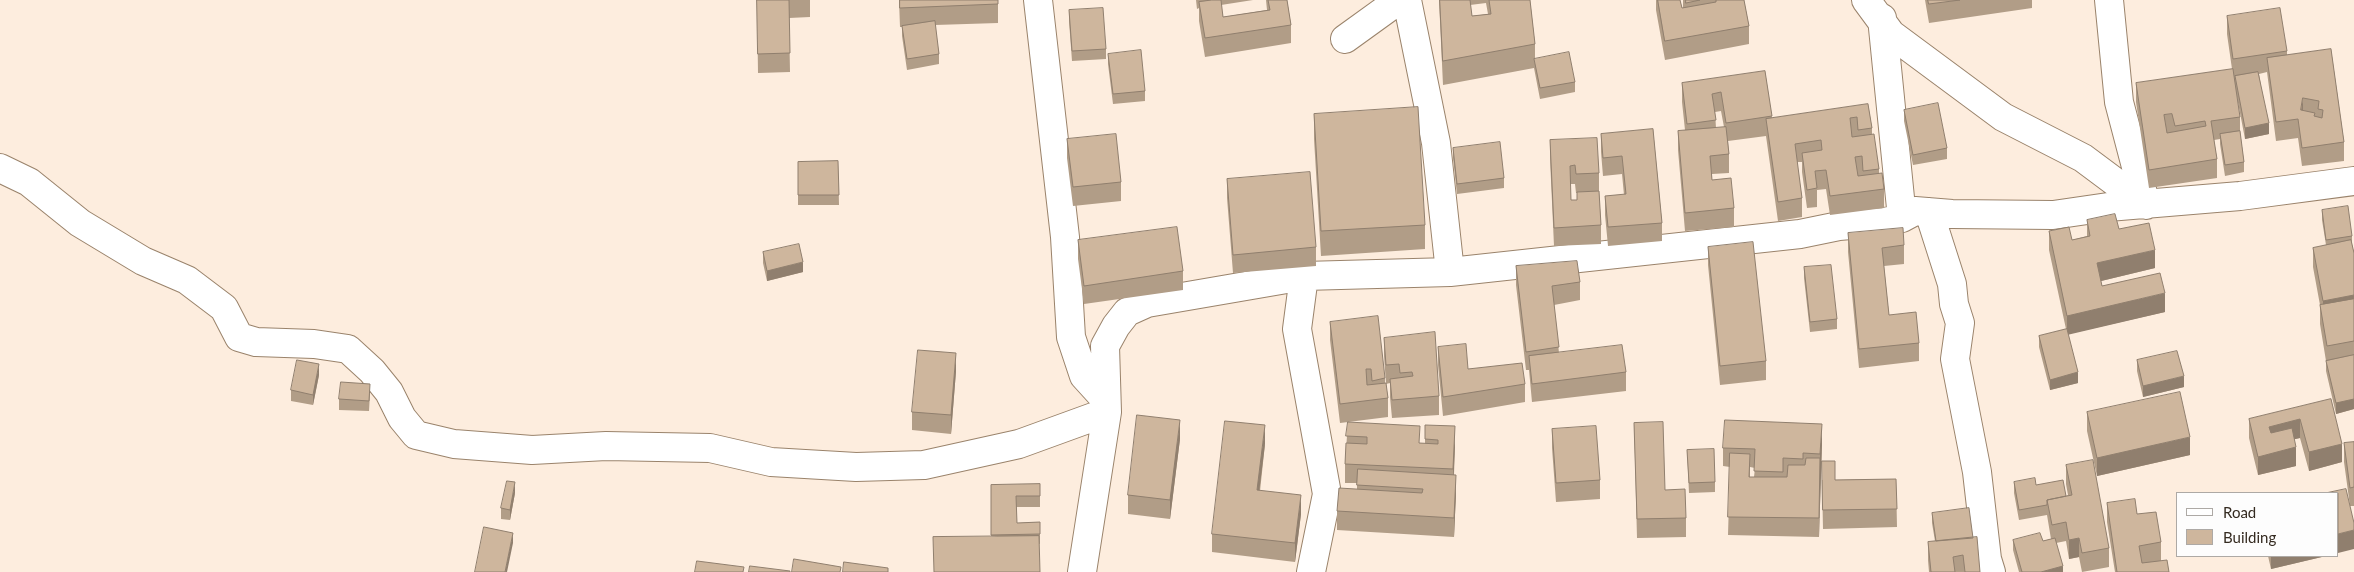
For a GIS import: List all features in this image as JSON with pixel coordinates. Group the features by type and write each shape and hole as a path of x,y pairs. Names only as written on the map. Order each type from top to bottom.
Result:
{"street":[{"path":"1038,0 1064,236 1071,337 1084,376 1104,398 1107,412"},
{"path":"1344,40 1399,0"},
{"path":"1407,0 1436,143 1450,272"},
{"path":"1866,0 1880,12 1890,34 2003,117 2083,158 2146,205"},
{"path":"2109,0 2119,102 2146,205"},
{"path":"1880,12 1902,218"},
{"path":"0,168 29,182 80,222 143,261 187,280 224,308 239,337 256,342 314,344 348,349 372,371 389,392 402,418 416,435 454,444 532,450 606,446 710,448 771,462 856,467 924,465 1019,444 1107,412"},
{"path":"1082,572 1107,412 1105,346 1116,326 1127,312 1147,303 1304,276 1450,272 1800,234 1839,226 1885,222 1902,218 1916,211 2053,215 2108,207 2146,205 2354,181"},
{"path":"1928,212 1952,284 1954,304 1960,323 1955,359 1977,472 1987,559 1991,572"},
{"path":"1304,276 1298,328 1327,494 1311,572"}],"building":[{"path":"757,0 789,0 790,53 758,54"},
{"path":"900,0 998,0 998,4 900,8"},
{"path":"1221,0 1223,17 1270,10 1268,0 1287,0 1291,25 1205,38 1199,2"},
{"path":"1440,0 1470,0 1472,16 1491,14 1489,0 1530,0 1535,44 1443,61"},
{"path":"1658,0 1680,0 1682,8 1716,2 1716,0 1744,0 1749,26 1665,41"},
{"path":"1686,0 1700,0 1686,3"},
{"path":"1928,0 1960,0 1929,4"},
{"path":"1103,8 1106,49 1072,51 1069,10"},
{"path":"2280,8 2287,51 2233,59 2227,16"},
{"path":"935,21 939,54 907,59 902,26"},
{"path":"2331,49 2344,142 2302,148 2298,119 2276,122 2267,58","holes":["2303,98 2319,101 2318,109 2323,110 2322,118 2314,116 2315,113 2301,110"]},
{"path":"1141,50 1145,91 1113,94 1108,54"},
{"path":"1569,52 1575,82 1540,88 1534,59"},
{"path":"2233,69 2240,117 2211,121 2217,159 2149,170 2136,83","holes":["2172,114 2175,126 2205,121 2206,126 2167,133 2164,115"]},
{"path":"1765,71 1772,116 1726,123 1721,92 1712,94 1716,120 1687,124 1682,83"},
{"path":"2258,72 2269,123 2245,128 2235,76"},
{"path":"1938,103 1947,148 1913,155 1904,110"},
{"path":"1868,104 1872,128 1858,130 1857,117 1850,118 1852,137 1874,134 1879,169 1863,171 1862,156 1855,157 1858,176 1882,173 1884,189 1830,196 1826,170 1815,171 1817,188 1807,190 1802,153 1822,150 1821,140 1795,144 1802,198 1778,202 1766,119"},
{"path":"1418,107 1425,225 1321,231 1314,114"},
{"path":"1726,127 1729,154 1710,156 1712,180 1731,178 1734,208 1685,213 1678,131"},
{"path":"1653,129 1662,223 1608,227 1605,196 1626,194 1622,156 1603,158 1601,134"},
{"path":"2240,131 2244,162 2225,165 2220,134"},
{"path":"1116,134 1121,182 1073,187 1067,139"},
{"path":"1597,138 1599,173 1576,174 1575,165 1570,166 1571,200 1577,200 1577,192 1599,191 1601,225 1554,228 1550,140"},
{"path":"1500,142 1504,178 1457,184 1453,148"},
{"path":"838,161 839,195 798,195 798,162"},
{"path":"1310,172 1316,247 1233,255 1227,179"},
{"path":"2348,206 2352,236 2326,240 2322,210"},
{"path":"2115,214 2119,229 2149,223 2155,250 2097,263 2102,286 2160,273 2165,293 2067,316 2049,231 2069,227 2072,240 2090,236 2087,220"},
{"path":"1177,227 1183,271 1084,286 1078,240"},
{"path":"1903,228 1904,245 1882,248 1889,315 1916,312 1919,343 1859,349 1848,233"},
{"path":"2351,240 2354,253 2354,295 2323,301 2313,248"},
{"path":"1753,242 1766,361 1720,366 1708,247"},
{"path":"799,244 803,262 767,271 763,252"},
{"path":"1577,261 1580,282 1552,286 1559,347 1526,352 1516,266"},
{"path":"1831,265 1837,319 1810,322 1804,267"},
{"path":"2354,299 2354,341 2327,346 2320,305"},
{"path":"1378,316 1385,378 1372,381 1371,369 1366,369 1367,385 1386,383 1388,398 1340,404 1330,322"},
{"path":"2067,329 2078,372 2050,380 2039,336"},
{"path":"1435,332 1439,396 1392,400 1390,379 1413,376 1412,372 1400,373 1399,364 1386,365 1384,338"},
{"path":"1466,344 1468,369 1522,363 1525,384 1443,397 1438,347"},
{"path":"1622,345 1626,372 1532,384 1529,356"},
{"path":"918,350 956,353 951,415 912,412"},
{"path":"2177,351 2184,376 2143,386 2137,360"},
{"path":"2354,355 2354,399 2336,403 2326,361"},
{"path":"297,360 319,364 313,395 291,390"},
{"path":"341,382 370,384 369,401 339,399"},
{"path":"2180,392 2190,437 2097,458 2087,412"},
{"path":"2331,399 2342,444 2309,452 2300,419 2269,427 2271,433 2292,428 2296,447 2258,457 2249,419"},
{"path":"1137,415 1180,420 1170,500 1128,495"},
{"path":"1725,420 1822,424 1820,454 1803,453 1803,459 1783,458 1783,472 1754,471 1755,449 1723,448"},
{"path":"1225,421 1265,425 1257,490 1301,495 1295,543 1212,534"},
{"path":"1348,422 1420,426 1419,443 1438,444 1438,440 1425,439 1425,425 1455,426 1453,469 1345,464 1346,443 1367,444 1367,437 1346,436"},
{"path":"1663,422 1665,490 1685,489 1686,518 1637,519 1634,423"},
{"path":"1596,426 1600,480 1556,483 1552,429"},
{"path":"2354,442 2354,487 2350,488 2344,443"},
{"path":"1714,449 1715,482 1689,483 1687,450"},
{"path":"1730,453 1750,454 1749,477 1787,477 1788,465 1805,465 1806,458 1820,458 1819,518 1728,517"},
{"path":"2093,460 2109,548 2082,553 2079,538 2069,540 2066,522 2052,525 2047,500 2072,495 2066,465"},
{"path":"1822,461 1835,461 1835,480 1896,479 1897,509 1823,510"},
{"path":"1358,469 1456,475 1454,518 1337,511 1339,488 1422,493 1423,489 1357,485"},
{"path":"2035,478 2036,485 2063,480 2066,496 2047,500 2047,505 2019,510 2014,482"},
{"path":"507,481 515,482 510,510 501,508"},
{"path":"1040,484 1040,496 1016,496 1017,523 1040,522 1040,534 991,535 991,485"},
{"path":"2346,489 2354,530 2339,534 2339,492 2331,492"},
{"path":"2135,499 2137,514 2156,512 2161,542 2139,546 2142,563 2167,560 2169,572 2117,572 2107,503"},
{"path":"1969,508 1973,538 1936,541 1932,513"},
{"path":"484,527 513,533 505,572 475,572"},
{"path":"2040,533 2043,541 2055,538 2063,566 2041,572 2022,572 2013,540"},
{"path":"1039,536 1040,572 934,572 933,537"},
{"path":"1977,537 1980,572 1965,572 1963,555 1953,557 1955,572 1931,572 1928,542"},
{"path":"794,559 841,567 840,572 792,572"},
{"path":"697,561 744,567 743,572 695,572"},
{"path":"844,562 888,568 888,572 843,572"},
{"path":"750,566 790,571 790,572 749,572"}]}
